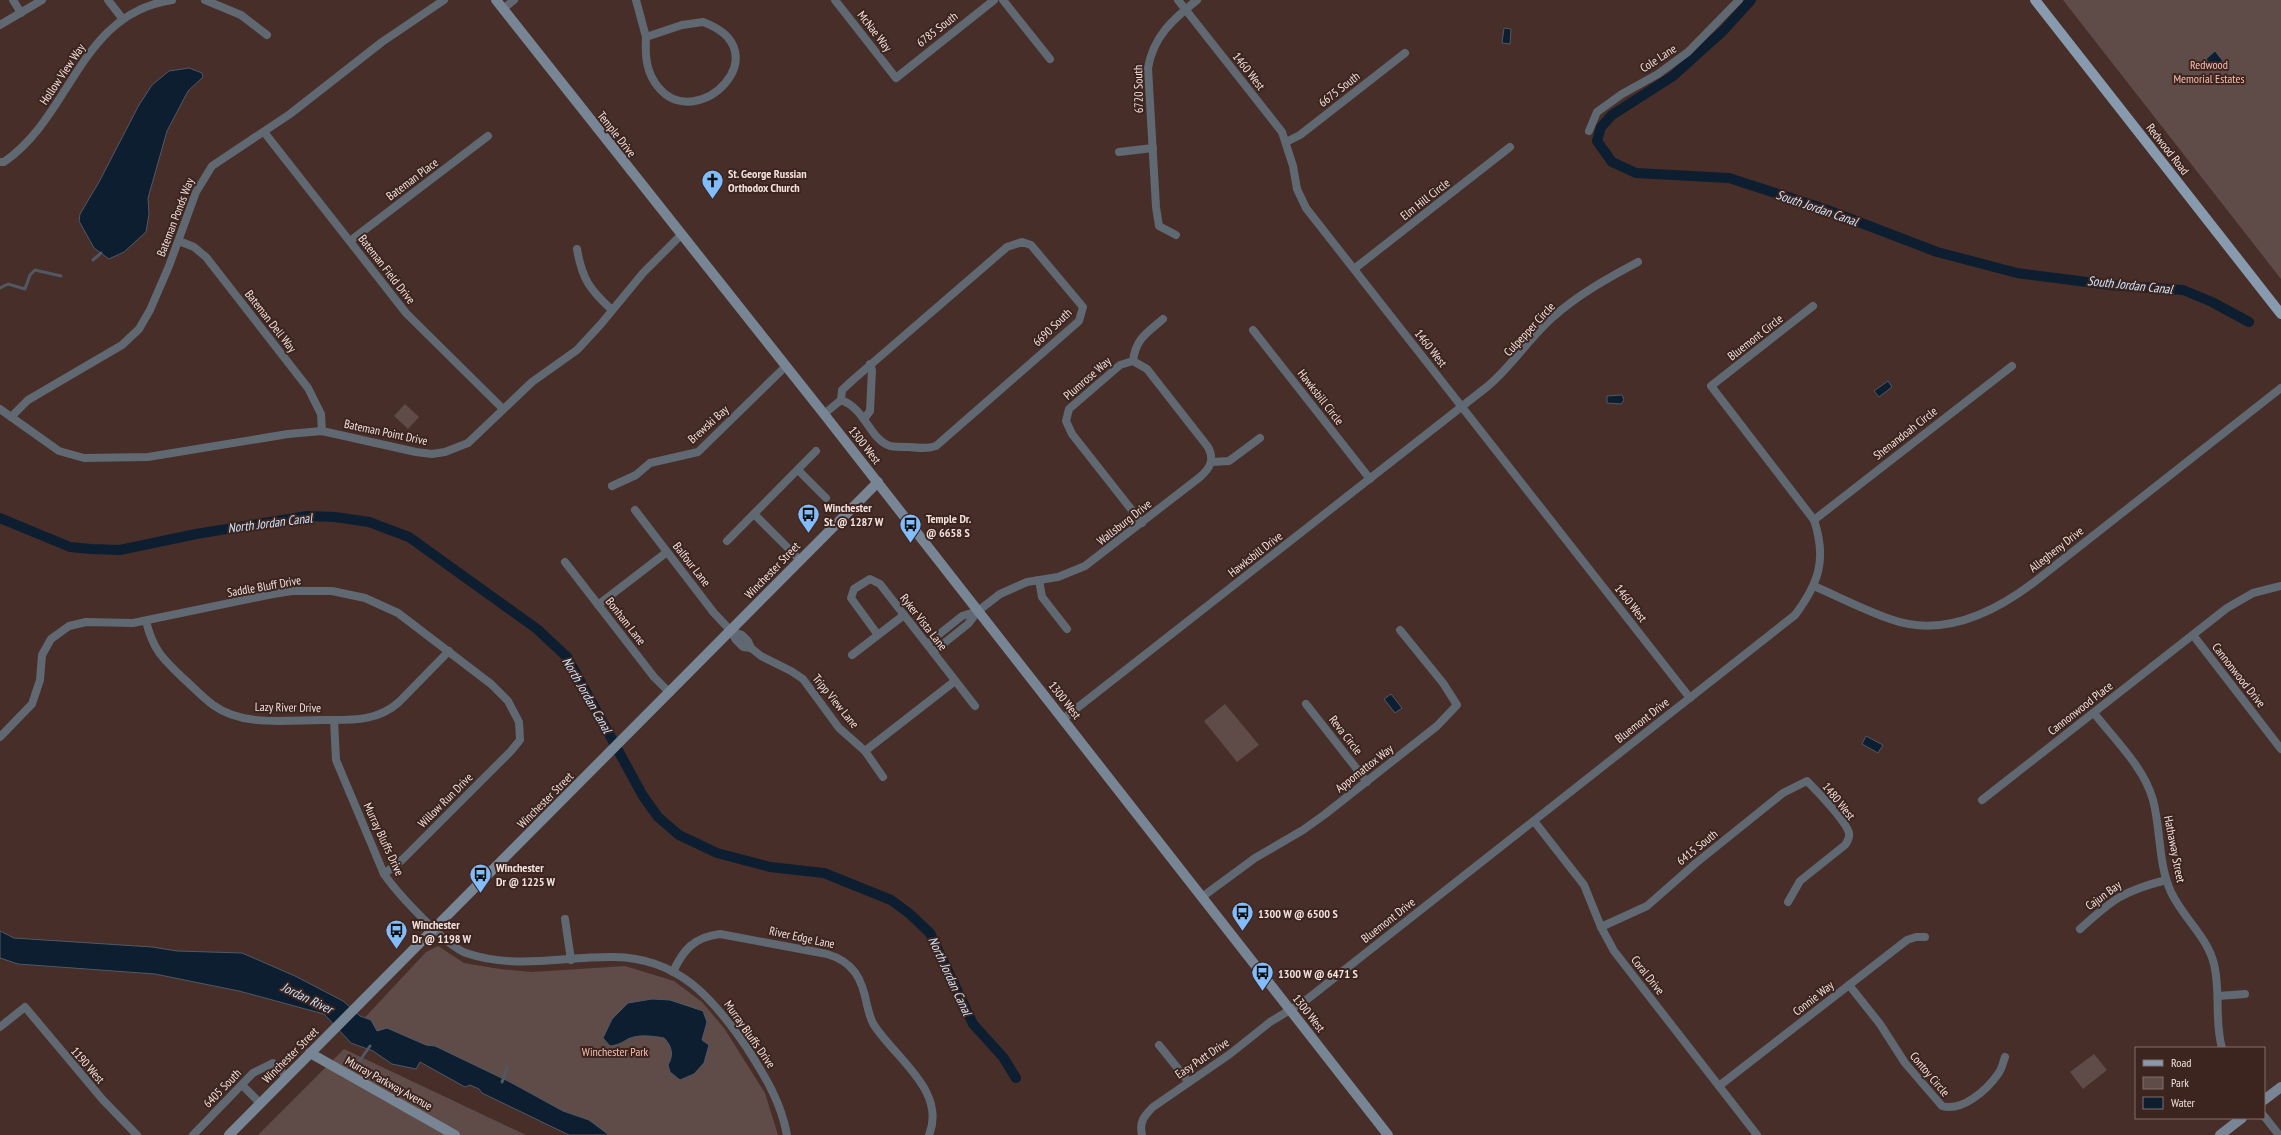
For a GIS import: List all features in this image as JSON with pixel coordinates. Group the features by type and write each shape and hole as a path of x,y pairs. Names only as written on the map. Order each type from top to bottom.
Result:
{"main road":[{"name":"Temple Drive","path":"496,0 625,165 721,283"},
{"name":"Redwood Road","path":"2035,0 2281,314"},
{"name":"1300 West","path":"721,283 1388,1135"},
{"name":"Winchester Street","path":"229,1135 330,1033 361,1004 878,482"},
{"name":"Murray Parkway Avenue","path":"310,1053 455,1135"},
{"path":"2265,1099 2281,1087"},
{"path":"2220,1135 2241,1119"}],"street":[{"path":"13,0 21,12"},
{"path":"0,25 42,0"},
{"path":"108,0 122,18"},
{"name":"Hollow View Way","path":"0,162 9,159 28,143 64,93 83,62 122,18 144,6 172,0"},
{"path":"205,0 241,15 267,35"},
{"name":"Bateman Ponds Way","path":"11,418 28,400 132,337 150,310 179,241 196,192 207,172 226,155 264,132 382,42 444,0"},
{"path":"503,9 514,0"},
{"path":"636,0 646,37 645,53 649,72 655,83 665,95 681,103 696,102 709,96 729,80 737,64 737,51 729,36 719,28 703,22 682,25 646,37"},
{"name":"McNae Way","path":"835,0 896,78"},
{"name":"6785 South","path":"896,78 994,0"},
{"path":"1003,0 1050,59"},
{"name":"1460 West","path":"1178,0 1276,124 1286,142 1301,200 1690,698"},
{"name":"6720 South","path":"1176,235 1159,226 1156,207 1148,68 1150,53 1164,30 1185,9 1197,0"},
{"name":"Cole Lane","path":"1589,131 1597,112 1622,94 1658,74 1688,52 1739,0"},
{"name":"6675 South","path":"1286,142 1300,135 1405,54"},
{"name":"Bateman Field Drive","path":"264,132 406,313 503,409"},
{"name":"Bateman Place","path":"350,241 488,136"},
{"name":"Elm Hill Circle","path":"1354,269 1510,147"},
{"path":"1119,152 1153,148"},
{"name":"Bateman Point Drive","path":"0,409 59,451 75,457 97,459 148,457 288,434 322,431 432,454 451,450 468,443 532,382 577,350 601,324 643,273 682,234"},
{"name":"Bateman Dell Way","path":"179,241 200,251 206,257 308,388 321,414 322,431"},
{"name":"6690 South","path":"824,414 841,400 842,390 870,364 1007,247 1022,242 1031,245 1083,307 1082,314 1075,325 936,446 925,448 890,446 881,441 851,404 841,400"},
{"path":"577,249 584,278 597,297 612,310"},
{"name":"Culpepper Circle","path":"1462,406 1506,371 1552,318 1590,289 1638,262"},
{"name":"Bluemont Circle","path":"1711,386 1813,306"},
{"path":"1163,319 1138,341 1135,347 1133,361 1147,369 1208,447 1211,452 1212,462 1229,461 1260,438"},
{"name":"Hawksbill Circle","path":"1253,330 1370,479"},
{"name":"Plumrose Way","path":"1133,361 1120,365 1069,409 1066,421 1072,434 1142,523"},
{"path":"864,419 870,411 870,364"},
{"name":"Brewski Bay","path":"612,486 636,475 650,463 698,452 786,366"},
{"name":"Shenandoah Circle","path":"1814,520 2012,366"},
{"name":"Bluemont Drive","path":"1290,1009 1305,1001 1795,615 1814,586 1819,571 1821,552 1814,520 1711,386"},
{"name":"Allegheny Drive","path":"1814,586 1891,619 1908,624 1932,625 1962,621 1981,616 1998,608 2033,583 2281,388"},
{"name":"Hawksbill Drive","path":"1063,719 1462,406"},
{"path":"727,541 816,452"},
{"name":"Wallsburg Drive","path":"978,611 1000,594 1014,586 1073,573 1085,566 1200,477 1212,462"},
{"path":"798,470 826,498"},
{"name":"Balfour Lane","path":"634,510 714,613 731,631"},
{"path":"754,514 800,560"},
{"path":"598,605 667,552"},
{"name":"Bonham Lane","path":"565,562 654,677 670,693"},
{"name":"Ryker Vista Lane","path":"878,635 851,598 852,592 867,580 873,580 880,584 975,706"},
{"path":"1039,580 1044,601 1067,630"},
{"name":"Cannonwood Place","path":"1982,800 2244,597 2281,586"},
{"name":"Saddle Bluff Drive","path":"1,737 32,704 40,680 42,655 51,639 69,626 79,622 125,624 146,621 273,594 292,591 332,591 365,598 398,612 491,684 508,702 519,722 520,740"},
{"path":"927,644 962,616 978,611"},
{"path":"933,652 968,624 978,611"},
{"path":"852,655 904,615"},
{"name":"Lazy River Drive","path":"146,621 152,643 162,658 206,699 221,710 239,717 260,720 367,719 383,714 399,702 449,651"},
{"name":"Appomattox Way","path":"1202,897 1254,858 1303,830 1367,782 1437,726 1457,705 1443,684 1400,630"},
{"name":"Tripp View Lane","path":"731,631 742,635 748,641 751,648 761,656 791,671 803,679 839,728 865,751 883,778"},
{"name":"Cannonwood Drive","path":"2193,635 2281,749"},
{"path":"865,751 955,681"},
{"name":"Reva Circle","path":"1306,704 1367,782"},
{"name":"Hathaway Street","path":"2094,713 2148,785 2155,807 2166,880 2174,899 2201,936 2211,955 2217,979 2217,1025 2222,1047"},
{"name":"Murray Bluffs Drive","path":"334,720 336,760 384,874 394,888 435,929 458,949 481,957 524,962 600,957 631,958 644,961 672,972 695,986 726,1017 771,1086 779,1104 787,1135"},
{"name":"Willow Run Drive","path":"384,874 403,859 520,740"},
{"name":"1480 West","path":"1788,902 1800,881 1845,845 1848,838 1847,829 1826,800 1807,781"},
{"name":"6415 South","path":"1601,927 1647,906 1696,863 1783,793 1807,781"},
{"name":"Coral Drive","path":"1534,821 1584,885 1601,927 1614,951 1757,1135"},
{"name":"Cajun Bay","path":"2080,929 2108,904 2123,894 2166,880"},
{"path":"565,919 571,960"},
{"name":"River Edge Lane","path":"672,972 680,957 690,944 703,938 720,934 827,954 840,958 852,966 860,978 872,1023 928,1094 934,1116 931,1131"},
{"name":"Connie Way","path":"1719,1086 1907,940 1916,937 1925,937"},
{"name":"Contoy Circle","path":"1849,985 1880,1024 1905,1063 1942,1106 1949,1109 1965,1103 1992,1082 1999,1073 2006,1057"},
{"path":"2218,996 2245,994"},
{"name":"1190 West","path":"0,1027 25,1007 103,1100 137,1135"},
{"name":"Easy Putt Drive","path":"1142,1135 1141,1123 1144,1116 1188,1081 1230,1054 1290,1009"},
{"path":"1159,1045 1188,1081"},
{"name":"6405 South","path":"193,1135 253,1073 273,1063 287,1077"},
{"path":"242,1085 260,1103"},
{"path":"2265,1117 2279,1135"}],"green space":[{"name":"Redwood Memorial Estates","path":"2063,0 2281,0 2281,279"},
{"path":"405,404 419,417 408,429 394,416"},
{"path":"1225,704 1259,745 1237,762 1204,721"},
{"name":"Winchester Park","path":"438,946 464,963 500,969 532,972 625,966 674,981 702,1002 724,1028 765,1093 778,1135 593,1135 356,1027 426,952"},
{"path":"344,1049 526,1135 258,1135"},
{"path":"2094,1054 2107,1070 2083,1089 2070,1072"}],"water":[{"path":"1504,28 1511,29 1510,44 1502,43"},
{"path":"2215,51 2223,61 2213,68 2206,59"},
{"path":"189,68 202,73 203,77 188,91 167,131 148,198 149,214 146,232 124,252 109,259 94,248 79,221 80,214 99,182 139,105 152,85 169,71"},
{"path":"1888,381 1892,387 1879,397 1874,391"},
{"path":"1622,395 1624,400 1621,404 1607,403 1607,396"},
{"path":"1391,694 1402,708 1395,713 1384,699"},
{"path":"1866,736 1883,745 1878,753 1862,744"},
{"name":"Jordan River","path":"0,931 14,938 152,947 177,951 242,953 295,976 343,1001 360,1016 371,1020 377,1031 387,1028 426,1045 435,1046 510,1082 563,1111 589,1120 609,1135 569,1135 482,1093 479,1089 470,1085 465,1087 420,1062 416,1069 392,1064 373,1051 351,1043 324,1014 239,991 155,974 18,964 0,958"},
{"path":"652,999 670,1000 703,1011 707,1022 702,1040 709,1045 704,1063 694,1074 680,1080 670,1072 668,1065 671,1058 671,1051 669,1044 664,1038 637,1036 610,1046 603,1038 612,1019 628,1003"}],"waterway":[{"name":"South Jordan Canal","path":"1751,0 1724,30 1673,76 1612,115 1601,127 1597,141 1612,162 1636,173 1729,178 1822,208 1937,252 2017,273 2110,285 2183,290 2212,302 2249,322"},
{"path":"93,260 101,253"},
{"path":"0,288 8,284 25,289 30,275 35,270 61,276"},
{"name":"North Jordan Canal","path":"0,518 70,547 91,549 120,550 196,534 307,516 335,517 369,522 409,537 537,629 567,657 643,796 658,817 679,835 717,853 770,867 824,873 891,900 910,914 930,933 973,1024 1003,1057 1016,1078"},
{"path":"358,1063 370,1046"},
{"path":"502,1082 507,1068"}],"place":[{"name":"St. George Russian Orthodox Church","path":"712,200"},
{"name":"Winchester St. @ 1287 W","path":"809,534"},
{"name":"Temple Dr. @ 6658 S","path":"911,544"},
{"name":"Winchester Dr @ 1225 W","path":"481,894"},
{"name":"1300 W @ 6500 S","path":"1242,932"},
{"name":"Winchester Dr @ 1198 W","path":"397,950"},
{"name":"1300 W @ 6471 S","path":"1263,992"}]}
